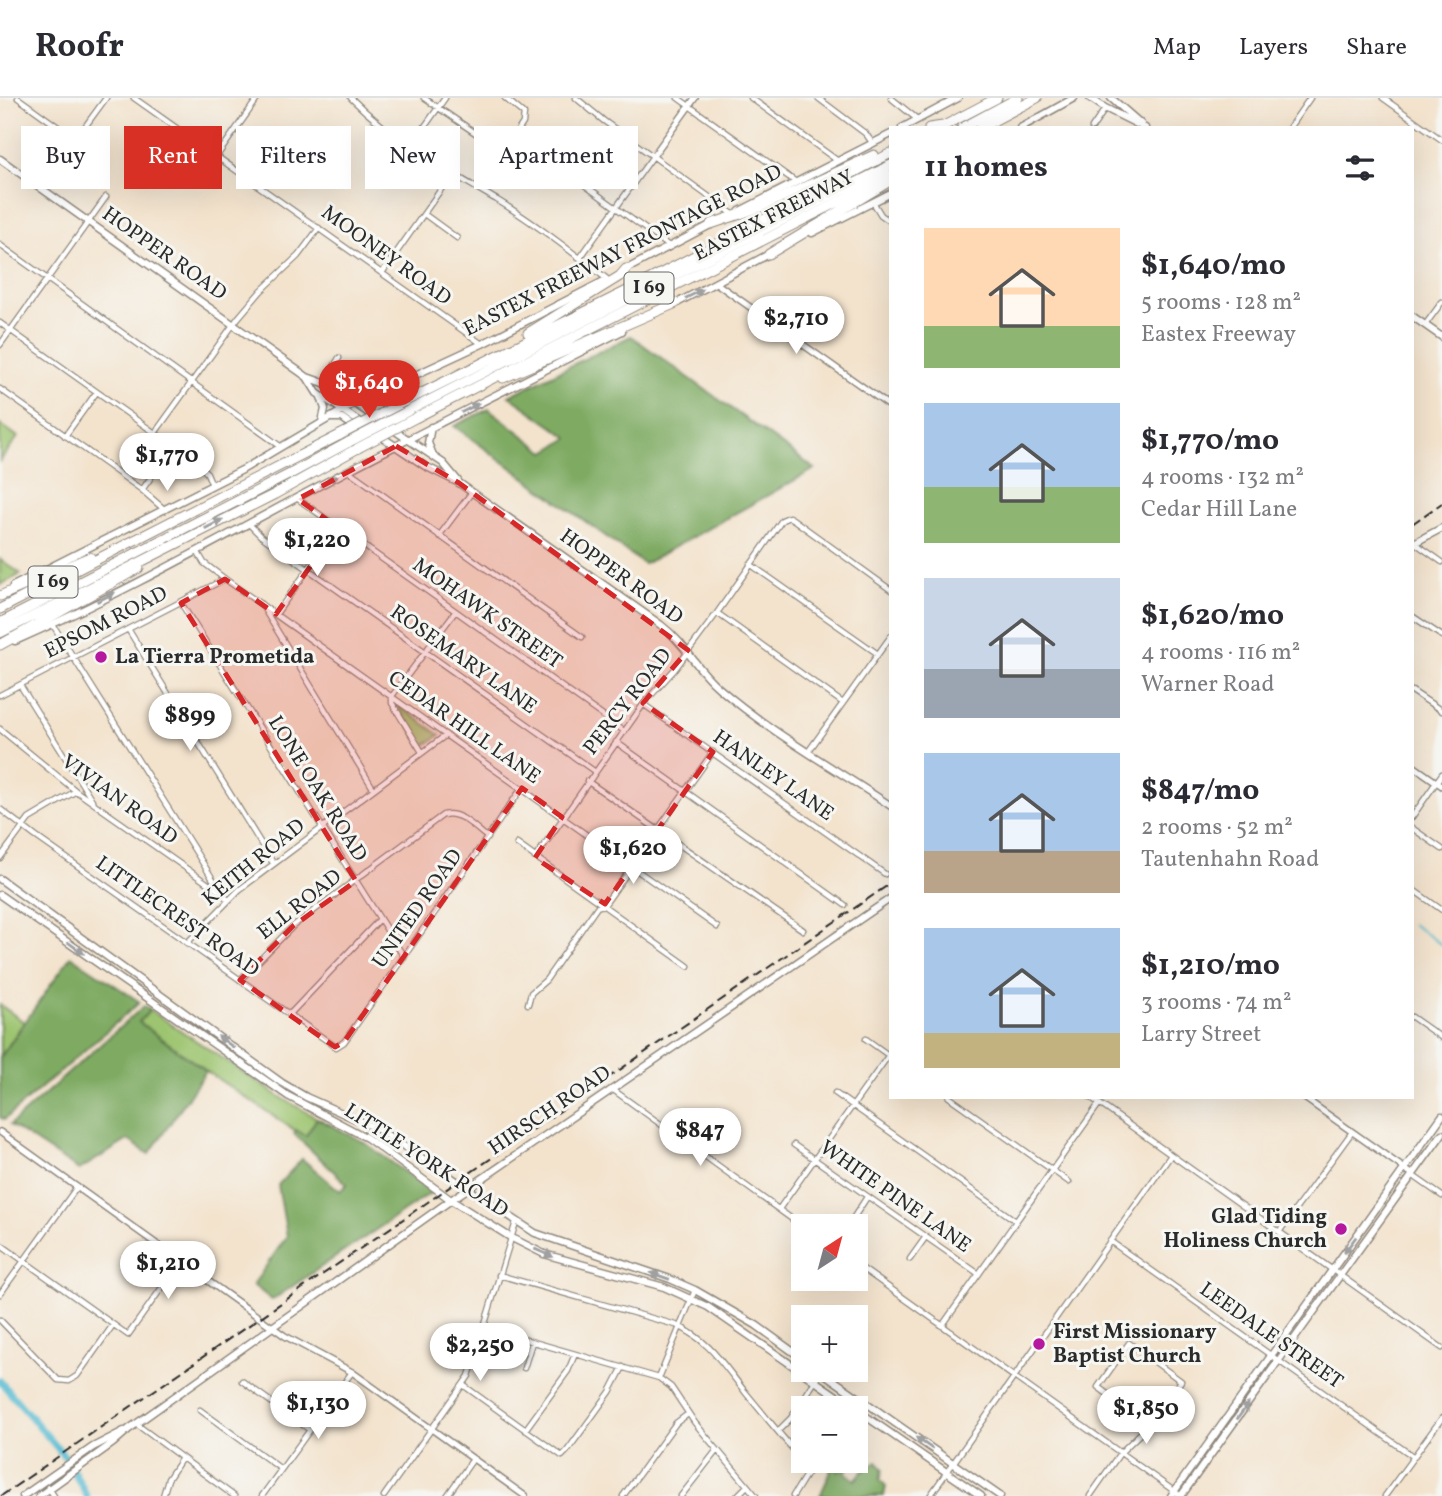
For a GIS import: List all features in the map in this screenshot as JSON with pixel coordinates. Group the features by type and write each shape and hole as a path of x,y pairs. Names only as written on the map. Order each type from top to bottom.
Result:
{"highway":[{"path":"944,126 997,98"},
{"path":"966,126 1018,98"},
{"path":"984,126 1037,98"},
{"path":"711,224 761,207 889,148"},
{"name":"EASTEX FREEWAY","path":"0,609 637,286 889,154"},
{"name":"I 69","path":"0,623 889,166"},
{"name":"EASTEX FREEWAY","path":"0,633 889,176"},
{"path":"769,254 889,182"},
{"path":"454,378 626,270"},
{"path":"488,380 507,377 676,303"},
{"path":"0,595 91,556 106,555"},
{"path":"0,646 140,567 153,555"}],"main road":[{"path":"905,126 958,98"},
{"path":"1053,109 1062,98"},
{"path":"1023,126 1074,98"},
{"path":"1090,98 1141,126"},
{"path":"1105,108 1116,100 1143,126"},
{"name":"EASTEX FREEWAY FRONTAGE ROAD","path":"0,595 242,470 355,403 482,344 711,224 889,135"},
{"name":"HOPPER ROAD","path":"0,159 307,377 324,383 409,439 445,465 459,483"},
{"path":"0,646 52,625 298,499 348,470 889,194"},
{"path":"1414,317 1442,337"},
{"name":"HOPPER ROAD","path":"307,377 320,395 425,466 459,483 661,625 688,650 704,673 720,689 808,752 889,805"},
{"path":"383,390 380,400 383,405 411,429 428,429"},
{"path":"320,395 325,409 322,422"},
{"path":"329,418 342,418 365,434 376,444 377,456"},
{"path":"428,429 428,443 433,457"},
{"path":"1414,544 1442,528"},
{"name":"LITTLE YORK ROAD","path":"0,879 282,1083 378,1129 534,1233 695,1290 741,1316 791,1350"},
{"name":"LITTLE YORK ROAD","path":"0,895 288,1096 366,1138 451,1200 510,1237 562,1260 643,1281 692,1299 791,1365"},
{"name":"HIRSCH ROAD","path":"38,1496 466,1189 889,899"},
{"path":"47,927 54,917"},
{"path":"1172,1494 1442,1116"},
{"path":"1181,1496 1442,1134"},
{"path":"403,1165 414,1152"},
{"path":"1366,1224 1373,1229"},
{"path":"1304,1310 1311,1316"},
{"path":"734,1325 741,1316"},
{"path":"764,1346 771,1336"},
{"name":"LITTLE YORK ROAD","path":"816,1382 981,1496"},
{"path":"836,1382 1000,1496"},
{"path":"881,1426 887,1417"},
{"path":"1222,1423 1230,1429"},
{"name":"HIRSCH ROAD","path":"23,1496 77,1457 132,1426"},
{"path":"894,1435 900,1427"}],"street":[{"path":"18,98 58,126"},
{"path":"86,126 106,98"},
{"name":"MOONEY ROAD","path":"134,98 174,126"},
{"path":"222,149 258,98"},
{"path":"351,98 383,126"},
{"path":"425,98 474,132"},
{"path":"425,126 445,98"},
{"path":"505,98 523,114 521,126"},
{"path":"576,98 733,214"},
{"path":"678,98 796,182"},
{"path":"580,258 695,98"},
{"path":"751,98 839,162"},
{"path":"818,98 866,134 873,144"},
{"path":"891,98 917,119"},
{"path":"1290,126 1310,98"},
{"path":"1383,98 1442,140"},
{"path":"1092,126 1105,108"},
{"name":"MOONEY ROAD","path":"222,160 482,344"},
{"path":"460,180 499,201 607,279"},
{"path":"382,273 441,189"},
{"path":"591,189 669,246"},
{"path":"0,345 106,197"},
{"path":"873,202 881,215 889,221"},
{"path":"424,214 457,237"},
{"path":"155,433 233,324 261,291 302,252 319,228"},
{"path":"0,245 280,446"},
{"path":"716,283 889,406"},
{"path":"1425,325 1442,302"},
{"path":"0,323 173,446 200,467 212,485"},
{"path":"324,383 338,358"},
{"path":"0,389 161,504 164,510"},
{"path":"65,436 96,393"},
{"path":"142,490 173,446"},
{"path":"348,470 582,637"},
{"path":"439,536 472,492"},
{"name":"MOHAWK STREET","path":"298,499 624,731"},
{"name":"PERCY ROAD","path":"535,858 594,771 643,704 717,613 782,520 789,517 889,589"},
{"name":"ROSEMARY LANE","path":"248,523 254,531 594,771"},
{"path":"276,614 338,528"},
{"path":"1414,544 1442,562"},
{"name":"CEDAR HILL LANE","path":"197,551 204,563 225,579 717,927"},
{"path":"750,564 878,654"},
{"name":"EPSOM ROAD","path":"0,695 225,579"},
{"name":"LONE OAK ROAD","path":"181,603 404,957"},
{"path":"261,604 373,788"},
{"path":"422,751 392,704 392,696 456,612"},
{"path":"717,613 843,703"},
{"path":"1414,617 1442,636"},
{"path":"52,625 228,900"},
{"path":"128,629 273,863"},
{"path":"808,752 889,639"},
{"path":"20,685 92,801"},
{"path":"1414,692 1442,711"},
{"name":"HANLEY LANE","path":"643,704 885,874"},
{"name":"VIVIAN ROAD","path":"0,730 76,790 221,892"},
{"name":"KEITH ROAD","path":"187,943 228,900 273,863 446,735"},
{"path":"616,742 845,905"},
{"path":"528,1004 531,993 547,980 597,907 605,904 712,752"},
{"path":"1414,766 1439,784"},
{"path":"1414,815 1439,784 1442,774"},
{"path":"587,781 803,930"},
{"name":"UNITED ROAD","path":"338,1046 344,1042 522,788"},
{"path":"0,858 37,813 76,790"},
{"name":"LITTLECREST ROAD","path":"0,809 328,1043 338,1046"},
{"name":"ELL ROAD","path":"240,980 293,926 447,814 458,816 488,838"},
{"path":"1414,829 1442,849"},
{"path":"517,844 688,966"},
{"path":"1414,890 1442,910"},
{"path":"289,1015 380,919"},
{"path":"1414,1018 1442,1038"},
{"path":"866,1039 889,1054"},
{"path":"779,1209 889,1056"},
{"path":"612,1089 791,1218"},
{"path":"835,1093 1016,1220"},
{"path":"952,1099 1069,1182"},
{"path":"1093,1099 1442,1348"},
{"path":"1306,1099 1442,1196"},
{"path":"942,1326 1099,1104"},
{"path":"0,1132 273,1327 309,1350 352,1372 473,1459 515,1493 525,1496"},
{"path":"1279,1232 1352,1132"},
{"name":"WHITE PINE LANE","path":"794,1145 979,1274"},
{"path":"929,1496 1171,1155"},
{"path":"0,1294 77,1187"},
{"path":"856,1214 867,1197"},
{"path":"384,1496 473,1368 516,1222"},
{"path":"910,1259 925,1238"},
{"name":"LEEDALE STREET","path":"1110,1241 1414,1457"},
{"path":"0,1244 128,1335 181,1261"},
{"path":"868,1273 1120,1453 1172,1494 1181,1496"},
{"path":"499,1275 681,1327 699,1337 714,1350 791,1447"},
{"path":"659,1378 695,1290"},
{"path":"0,1320 58,1380 69,1381 77,1376 113,1325"},
{"path":"485,1328 659,1378 671,1387 688,1414 756,1496"},
{"path":"524,1368 532,1342"},
{"path":"1090,1496 1120,1453 1149,1425 1181,1381 1129,1343 1098,1387 1149,1425"},
{"path":"525,1430 568,1371 575,1354"},
{"path":"463,1385 562,1456 610,1392 623,1367"},
{"path":"262,1496 352,1372"},
{"path":"242,1381 310,1430"},
{"path":"778,1431 792,1418 814,1382"},
{"path":"200,1410 281,1470"},
{"path":"624,1496 676,1423 688,1414"},
{"path":"1385,1496 1442,1418"},
{"path":"132,1426 234,1496"},
{"path":"681,1496 717,1450"},
{"path":"163,1496 167,1479 182,1458"},
{"path":"447,1496 473,1459"},
{"path":"793,1496 808,1473"},
{"path":"43,1481 54,1496"},
{"path":"737,1496 747,1486"}],"highlighted area":[{"path":"396,446 459,483 688,650 643,703 713,752 605,904 535,858 562,817 522,788 344,1042 335,1047 240,980 293,926 356,881 181,603 225,579 276,614 338,528 298,499"}],"green space":[{"path":"631,336 815,469 644,564 454,426 489,409 545,452 569,438 509,396"},
{"path":"0,424 18,437 0,461"},
{"path":"0,559 21,574 0,585"},
{"path":"395,703 440,735 423,747"},
{"path":"71,956 140,1002 4,1120 0,1117 0,1058"},
{"path":"0,1005 24,1022 0,1058"},
{"path":"144,1006 150,1010 139,1022 206,1071 149,1154 128,1140 79,1170 10,1125"},
{"path":"150,1010 282,1098 317,1118 305,1137 206,1071 139,1022"},
{"path":"317,1118 364,1142 432,1192 272,1300 253,1285 287,1236 278,1185 302,1159 340,1191 347,1184 294,1134 296,1130 306,1136"},
{"path":"877,1462 883,1469 880,1480 886,1486 884,1496 820,1496 830,1473 846,1473 855,1480 861,1473 868,1473 868,1468"}],"waterway":[{"path":"1414,925 1442,945"},
{"path":"0,1381 67,1459 87,1496"}],"railway":[{"path":"1414,523 1442,503"},
{"path":"1,1496 889,884"}],"place":[{"name":"La Tierra Prometida","path":"101,657"},
{"name":"Glad Tiding Holiness Church","path":"1341,1229"},
{"name":"First Missionary Baptist Church","path":"1039,1344"}]}
